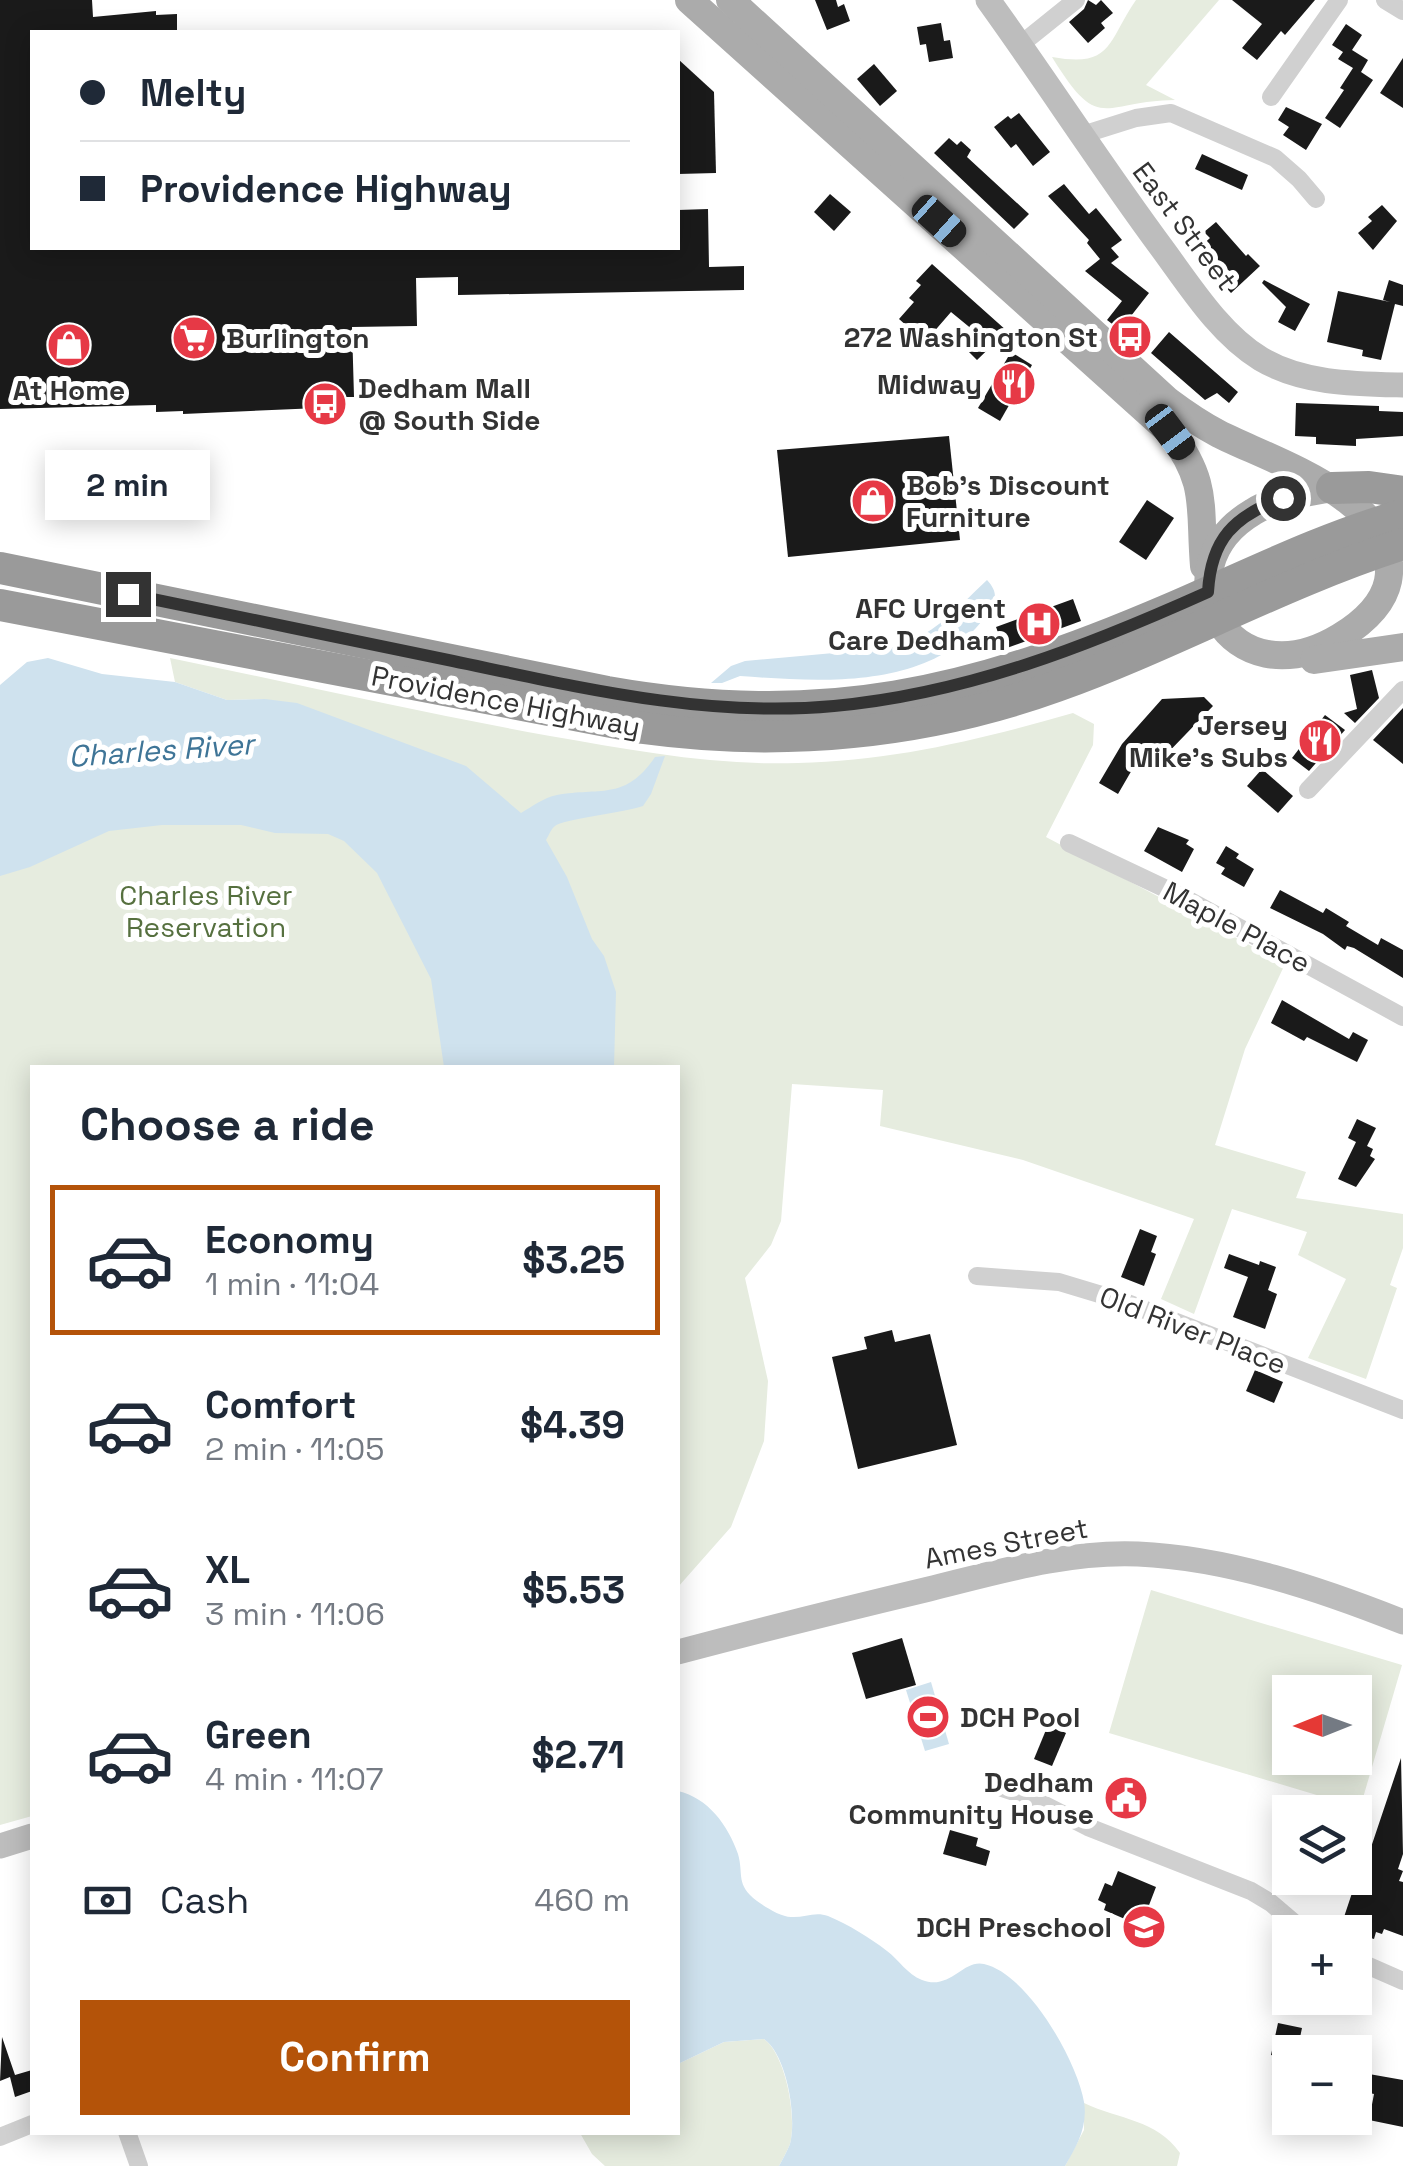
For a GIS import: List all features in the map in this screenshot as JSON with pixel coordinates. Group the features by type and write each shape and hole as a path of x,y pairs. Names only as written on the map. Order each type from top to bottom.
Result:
{"highway":[{"path":"1332,488 1370,487 1403,492"},
{"name":"Providence Highway","path":"0,568 607,692 671,702 767,709 849,704 960,685 1213,605 1392,533"},
{"name":"Providence Highway","path":"0,605 643,728 758,738 874,730 986,708 1059,686 1213,605"}],"main road":[{"path":"690,0 1170,432 1198,478 1213,605 1244,646 1268,656 1306,660 1403,647"},
{"path":"730,0 1168,401 1221,435 1332,488 1392,533 1403,585"},
{"path":"1213,605 1211,561 1234,525 1272,502 1332,488"},
{"path":"1268,656 1292,655 1328,644 1367,616 1386,592 1392,533"}],"street":[{"name":"East Street","path":"988,0 1181,274 1226,328 1258,358 1316,378 1403,386"},
{"path":"1020,45 1076,0"},
{"path":"1271,96 1338,0"},
{"path":"1385,0 1403,11"},
{"path":"1082,134 1136,118 1171,113 1275,158 1299,178 1316,200"},
{"path":"1308,790 1403,690"},
{"name":"Maple Place","path":"1070,842 1181,896 1403,1017"},
{"name":"Old River Place","path":"976,1276 1059,1282 1122,1301 1403,1410"},
{"name":"Ames Street","path":"680,1652 1025,1566 1103,1554 1162,1556 1228,1567 1326,1594 1403,1622"},
{"path":"1002,1788 1030,1797 1088,1827 1251,1891 1285,1915"},
{"path":"0,1846 30,1837"},
{"path":"1372,1967 1403,1981"},
{"path":"0,2137 30,2125"},
{"path":"129,2135 139,2166"}],"green space":[{"path":"1136,0 1219,0 1146,85 1175,100 1104,108 1092,105 1081,97 1052,57 1087,59 1098,55 1113,39"},
{"path":"170,658 550,736 735,762 833,761 903,753 1073,713 1094,724 1093,745 1046,837 1285,964 1245,1049 1215,1145 1306,1172 1296,1198 1403,1214 1403,1248 1390,1285 1397,1288 1366,1379 1308,1358 1346,1279 1298,1255 1307,1232 1232,1209 1194,1314 1161,1299 1194,1219 1023,1160 880,1126 883,1090 792,1084 781,1221 771,1245 745,1278 768,1381 764,1441 731,1527 680,1585 680,1065 602,1065 265,699 227,700 175,682"},
{"name":"Charles River Reservation","path":"308,773 522,1065 30,1065 30,1817 0,1825 0,783"},
{"path":"1151,1590 1402,1665 1372,1767 1372,1675 1272,1675 1272,1775 1370,1775 1364,1795 1316,1795 1109,1733"},
{"path":"764,2039 778,2058 791,2104 792,2133 779,2166 605,2166 592,2154 581,2135 680,2135 680,2063 724,2042"},
{"path":"1084,2103 1160,2133 1180,2153 1177,2166 1065,2166 1084,2130"}],"water":[{"path":"987,580 995,597 987,614 965,639 938,657 907,669 840,679 740,676 711,683 731,666 745,661 889,648 905,643 943,621"},
{"name":"Charles River","path":"48,658 102,674 175,682 227,700 297,703 466,766 521,813 557,795 623,786 655,757 665,756 643,806 560,823 546,840 567,877 592,939 604,956 616,992 614,1065 444,1065 431,979 377,873 344,841 328,834 275,833 241,825 162,825 109,831 30,867 0,876 0,685 27,662"},
{"name":"DCH Pool","path":"931,1682 949,1744 925,1751 906,1690"},
{"path":"680,1792 708,1806 723,1823 738,1854 746,1889 769,1909 787,1917 828,1916 873,1941 922,1980 941,1981 969,1966 984,1964 1017,1984 1048,2021 1072,2065 1084,2102 1083,2128 1065,2166 779,2166 790,2144 792,2118 779,2058 764,2039 724,2042 680,2063"}],"building":[{"path":"0,0 92,0 93,17 156,11 156,15 177,14 177,30 30,30 30,250 680,250 680,210 708,209 709,267 744,266 744,290 458,295 458,277 416,278 417,326 352,327 354,397 318,397 319,408 183,414 156,412 156,405 0,409"},
{"path":"815,0 836,0 838,7 844,4 850,21 827,30"},
{"path":"1088,0 1096,5 1101,0 1113,13 1101,23 1105,28 1088,43 1069,22"},
{"path":"1232,0 1315,0 1257,60 1242,48 1262,24"},
{"path":"941,23 953,58 929,62 917,27"},
{"path":"1346,24 1362,35 1352,50 1368,60 1361,72 1373,80 1340,128 1325,118 1353,68 1338,59 1343,52 1332,45"},
{"path":"1403,58 1403,108 1380,93"},
{"path":"680,61 714,92 716,173 680,174"},
{"path":"874,64 897,91 880,106 857,79"},
{"path":"1286,107 1322,124 1306,150 1283,135 1289,127 1278,120"},
{"path":"1019,113 1050,152 1033,166 1016,144 1011,148 994,127"},
{"path":"949,138 957,145 961,141 971,150 967,157 1029,214 1014,229 934,153"},
{"path":"1202,154 1248,175 1242,190 1195,169"},
{"path":"1064,184 1089,214 1096,208 1122,240 1111,248 1119,257 1111,263 1149,293 1120,330 1107,320 1122,301 1085,271 1100,259 1087,243 1089,240 1048,196"},
{"path":"830,194 851,212 834,231 814,212"},
{"path":"1382,205 1397,221 1373,250 1358,233"},
{"path":"1216,222 1260,266 1231,293 1220,281 1224,278 1198,249 1210,238 1204,232"},
{"path":"932,264 1007,331 977,360 966,349 979,335 951,312 925,342 899,319 914,302 909,298 921,285 916,281"},
{"path":"1264,280 1310,304 1295,331 1278,322 1286,307 1262,283"},
{"path":"1389,280 1403,285 1403,306 1395,304 1381,360 1362,356 1363,350 1327,342 1338,291 1390,302 1383,300"},
{"path":"1169,332 1238,392 1229,403 1217,393 1205,400 1151,353"},
{"path":"1011,352 1032,365 1000,421 978,408"},
{"path":"1296,403 1379,406 1379,411 1403,412 1403,436 1356,439 1356,446 1316,444 1316,437 1295,436"},
{"path":"949,436 960,540 788,557 777,450"},
{"path":"1147,500 1174,518 1146,560 1119,542"},
{"name":"AFC Urgent Care Dedham","path":"1073,599 1081,621 1004,649 996,627"},
{"path":"1372,670 1379,698 1355,723 1344,713 1357,709 1350,675"},
{"path":"1204,697 1213,706 1157,764 1140,756 1118,794 1099,783 1122,744 1162,699"},
{"path":"1403,708 1403,764 1373,740"},
{"name":"Jersey Mike's Subs","path":"1325,715 1345,730 1309,771 1292,758"},
{"path":"1262,769 1293,796 1278,813 1247,786"},
{"path":"1158,827 1189,840 1186,844 1194,849 1182,872 1144,851"},
{"path":"1226,846 1254,869 1244,887 1221,874 1225,868 1216,863"},
{"path":"1280,890 1323,913 1326,908 1349,922 1346,926 1378,945 1381,938 1403,950 1403,978 1354,948 1347,946 1345,950 1323,934 1270,908"},
{"path":"1282,1000 1349,1039 1353,1032 1368,1040 1357,1062 1271,1023"},
{"path":"1357,1119 1376,1128 1367,1146 1373,1149 1370,1156 1375,1159 1356,1187 1338,1179 1356,1142 1348,1138"},
{"path":"1140,1229 1157,1236 1151,1252 1156,1254 1144,1286 1121,1277"},
{"path":"1229,1254 1276,1267 1268,1290 1277,1294 1265,1329 1233,1317 1248,1277 1224,1268"},
{"path":"892,1330 895,1342 930,1334 957,1445 858,1469 832,1357 867,1349 864,1337"},
{"path":"1255,1370 1283,1382 1274,1403 1246,1391"},
{"path":"902,1638 916,1685 866,1699 852,1653"},
{"path":"1048,1725 1066,1733 1052,1766 1034,1759"},
{"path":"1401,1758 1403,1854 1398,1869 1403,1871 1399,1881 1403,1882 1403,1936 1384,1929 1372,1938 1372,1915 1345,1915 1351,1895 1372,1895 1372,1844"},
{"path":"950,1830 978,1838 976,1846 990,1851 986,1866 943,1854"},
{"path":"1118,1871 1156,1887 1141,1926 1104,1910 1106,1904 1098,1900 1105,1883 1112,1886"},
{"path":"1278,2023 1302,2028 1301,2035 1275,2035"},
{"path":"2,2037 15,2075 30,2071 30,2092 15,2097 10,2077 0,2081"},
{"path":"1372,2075 1403,2080 1403,2127 1372,2121"}],"place":[{"name":"272 Washington St","path":"1130,337"},
{"name":"Burlington","path":"194,338"},
{"name":"At Home","path":"69,345"},
{"name":"Midway","path":"1014,384"},
{"name":"Dedham Mall @ South Side","path":"325,404"},
{"name":"Bob's Discount Furniture","path":"873,501"},
{"name":"AFC Urgent Care Dedham","path":"1039,624"},
{"name":"Jersey Mike's Subs","path":"1320,741"},
{"name":"DCH Pool","path":"928,1717"},
{"name":"Dedham Community House","path":"1126,1798"},
{"name":"DCH Preschool","path":"1144,1927"}],"route":[{"path":"128,594 639,698 734,708 833,706 930,692 992,676 1084,645 1208,592 1211,561 1226,534 1249,514 1283,498"}]}
